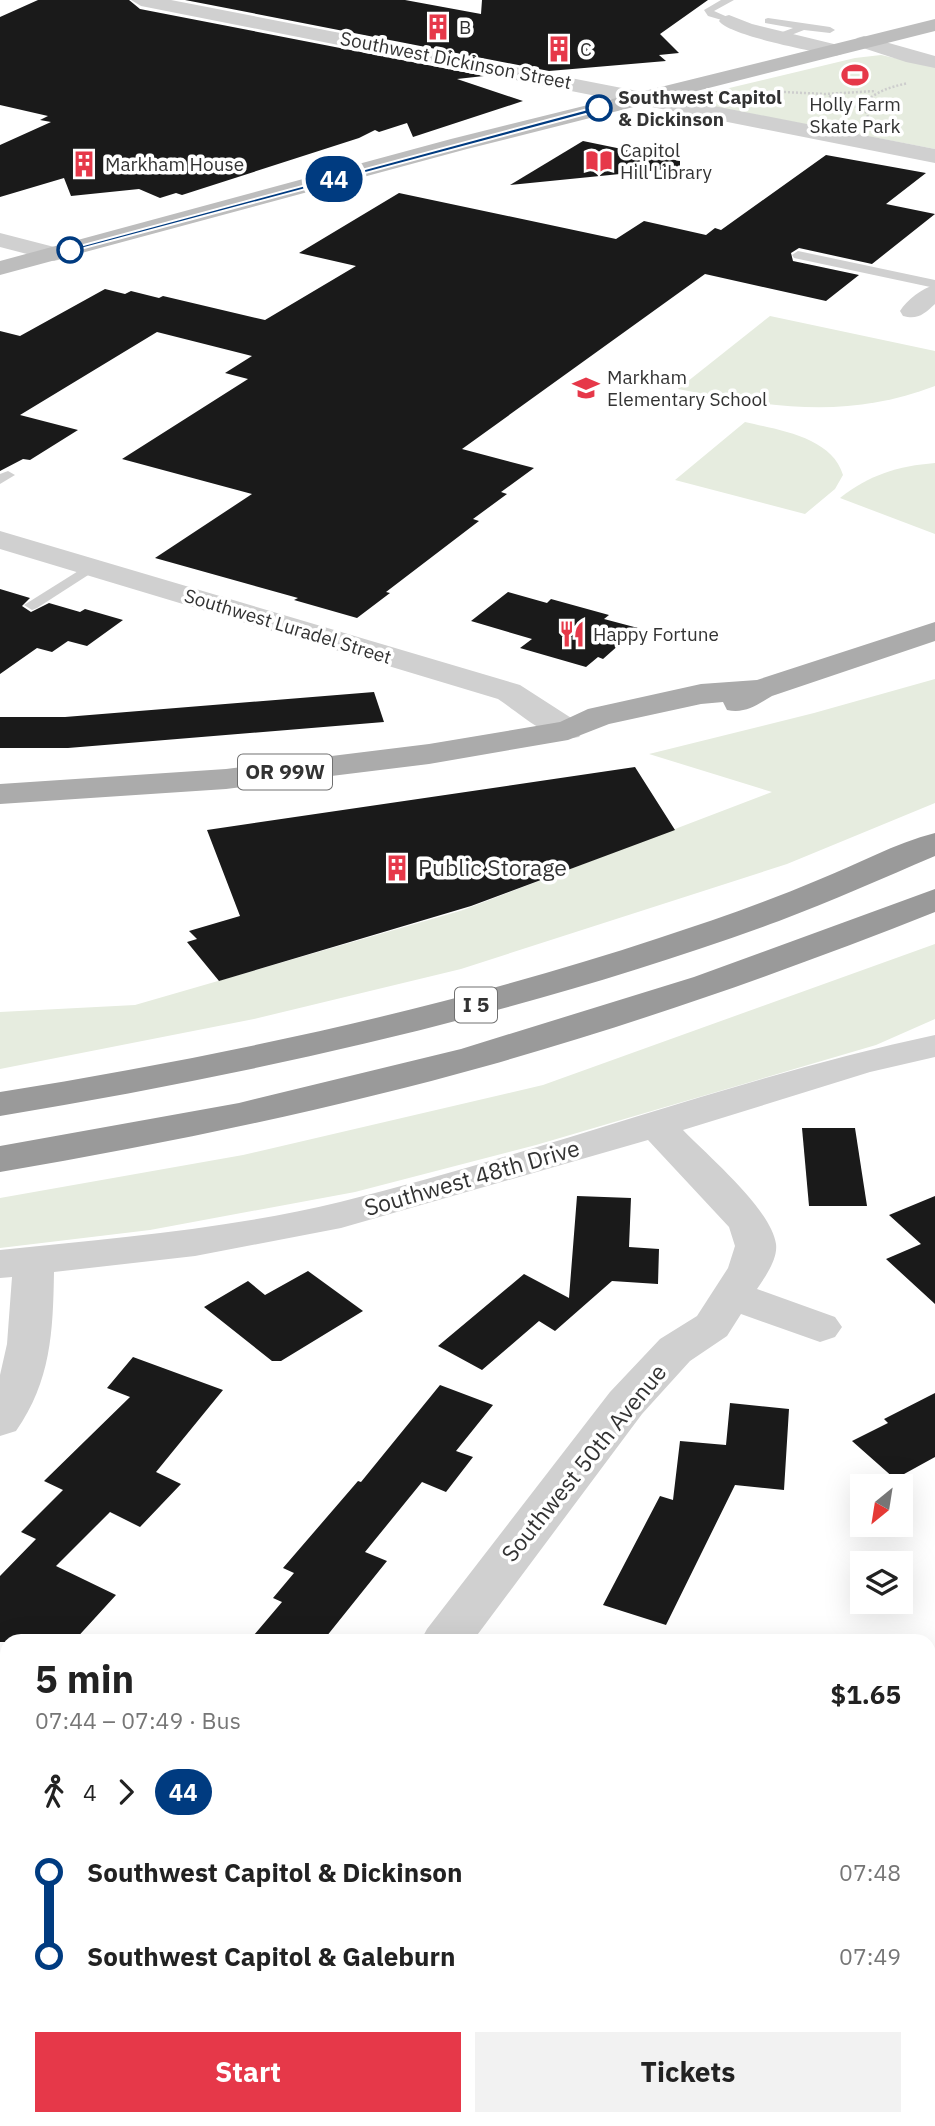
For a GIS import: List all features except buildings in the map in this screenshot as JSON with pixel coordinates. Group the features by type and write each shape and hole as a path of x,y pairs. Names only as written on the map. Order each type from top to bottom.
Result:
{"highway":[{"name":"I 5","path":"0,1104 240,1062 455,1011 765,914 935,842"},
{"name":"I 5","path":"0,1159 142,1135 491,1055 599,1022 821,946 935,900"}],"main road":[{"path":"0,268 641,97 832,40 864,42 935,25"},
{"name":"OR 99W","path":"0,794 239,778 429,754 568,730 615,738 724,711 761,689 935,631"}],"street":[{"name":"Southwest Dickinson Street","path":"141,0 935,156"},
{"path":"729,21 832,40"},
{"path":"864,42 935,62"},
{"path":"0,240 54,254"},
{"path":"912,312 935,292"},
{"name":"Southwest Luradel Street","path":"0,540 509,692 568,730"},
{"name":"Southwest 48th Drive","path":"17,1262 195,1242 292,1226 392,1202 862,1062 935,1046"},
{"name":"Southwest 50th Avenue","path":"450,1634 626,1403 675,1350 712,1326 750,1269 755,1246 748,1222 656,1125"},
{"path":"0,1420 6,1413 20,1380 32,1331 17,1262"},
{"path":"734,1296 820,1328"}],"lane":[{"path":"729,0 709,10 711,14 729,21"},
{"path":"775,28 803,27 832,40"},
{"path":"775,28 803,27"},
{"path":"798,255 935,284"},
{"path":"32,604 91,567"}],"path":[{"path":"776,91 825,94 880,91 912,83"},
{"path":"864,110 865,102 880,91"},
{"path":"825,94 864,110 872,120"}],"shaded area":[{"path":"881,55 935,67 935,149 679,100 855,58"},
{"path":"770,316 935,351 935,386 902,397 839,407 776,405 678,389"},
{"path":"745,422 802,437 828,452 843,475 835,489 805,514 675,480"},
{"path":"935,463 935,534 840,498 862,483 884,473"},
{"path":"935,679 935,803 787,864 461,969 254,1019 0,1069 0,1012 135,1005 463,910 772,792 649,754 814,713"},
{"path":"935,944 935,1019 876,1045 536,1145 355,1192 150,1230 0,1248 0,1198 243,1155 543,1085"}],"bus line":[{"name":"44","path":"70,250 599,108"}],"place":[{"name":"B","path":"438,27"},
{"name":"C","path":"559,49"},
{"name":"Holly Farm Skate Park","path":"855,75"},
{"name":"Southwest Capitol & Dickinson","path":"599,108"},
{"name":"Capitol Hill Library","path":"599,161"},
{"name":"Markham House","path":"84,164"},
{"name":"Markham Elementary School","path":"586,388"},
{"name":"Happy Fortune","path":"572,634"},
{"name":"Public Storage","path":"397,868"}]}
